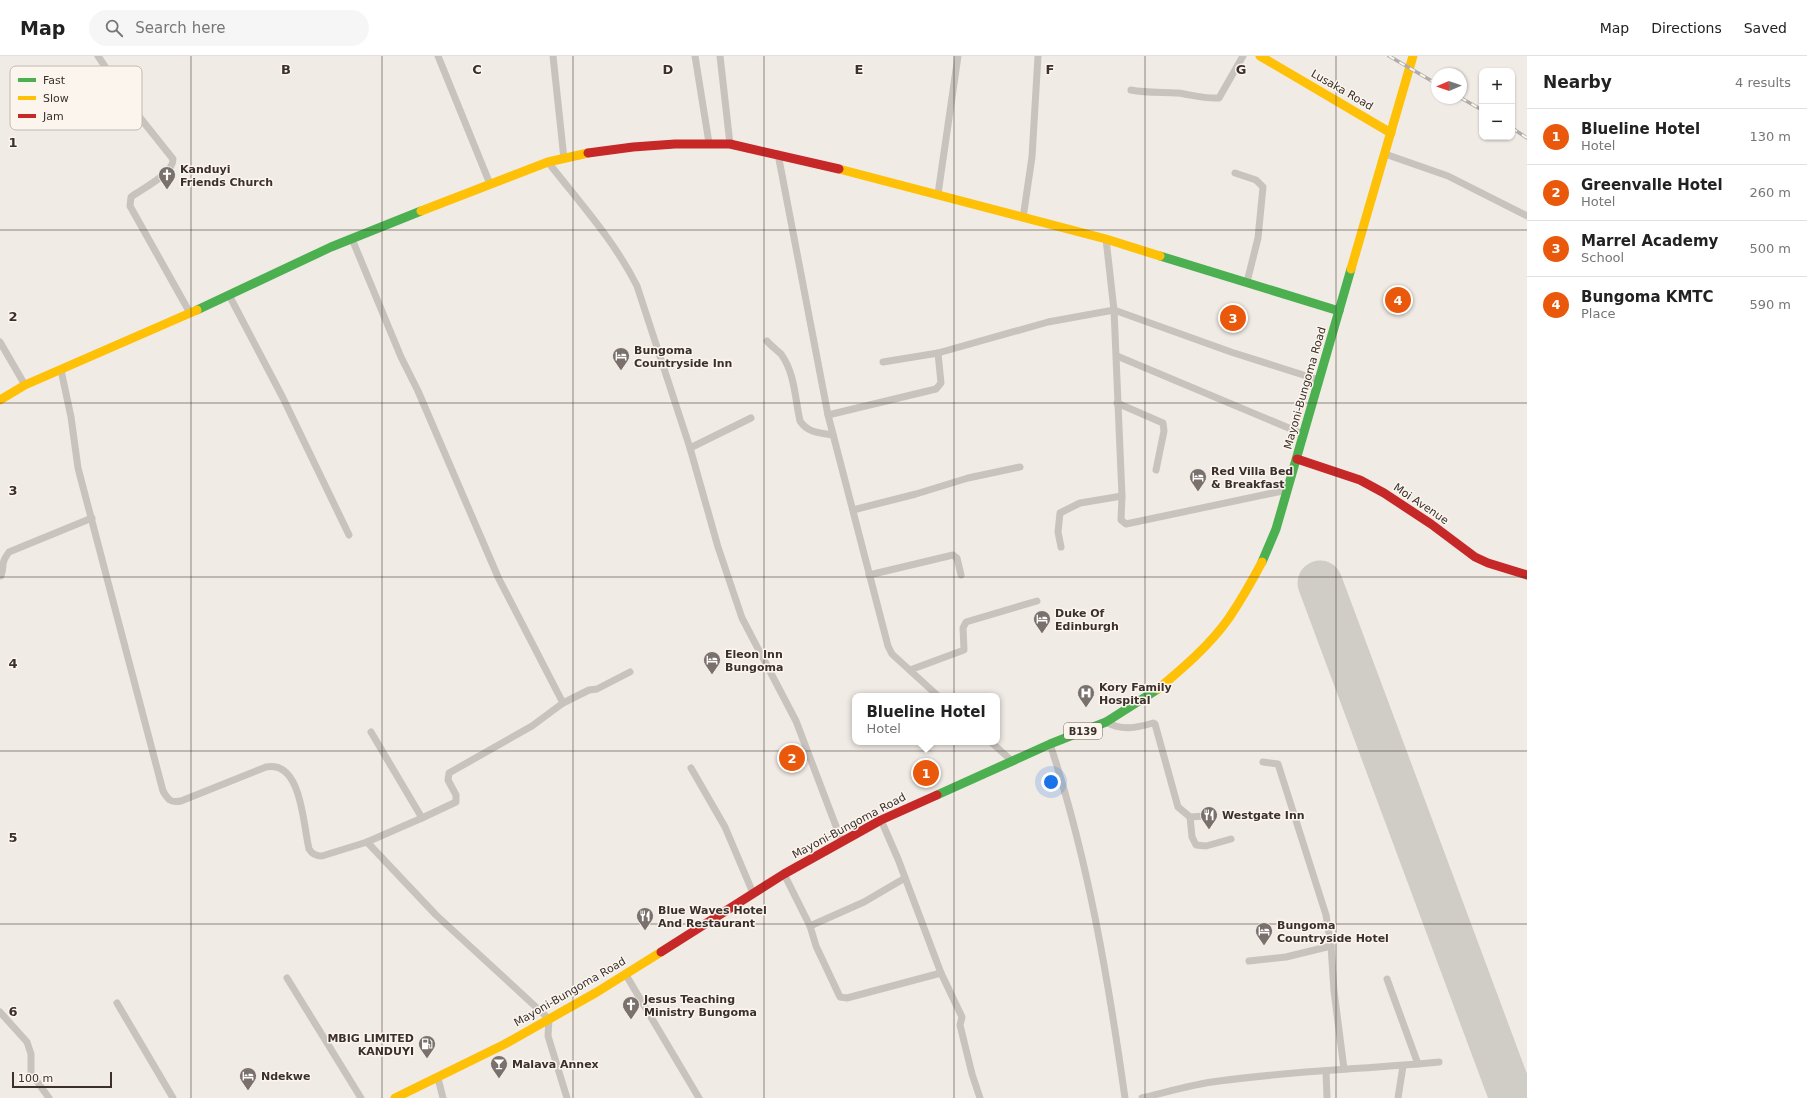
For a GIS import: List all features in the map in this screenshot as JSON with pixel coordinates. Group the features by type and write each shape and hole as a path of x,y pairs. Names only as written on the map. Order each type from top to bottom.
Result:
{"street":[{"path":"98,56 105,66"},
{"path":"438,56 490,184"},
{"path":"553,56 564,159"},
{"path":"695,56 708,143"},
{"path":"720,56 730,144"},
{"path":"938,194 958,56"},
{"path":"1023,218 1032,157 1038,56"},
{"path":"1131,90 1140,92 1178,93 1219,98 1243,56"},
{"name":"Lusaka Road","path":"1260,56 1391,133"},
{"name":"Mayoni-Bungoma Road","path":"395,1098 438,1078 549,1019 626,975 784,874 881,820 1050,744 1106,722 1153,693 1181,670 1209,642 1229,618 1262,563 1276,529 1413,56"},
{"path":"142,120 173,159 170,168 131,197 129,201 130,206 190,313"},
{"path":"0,400 26,385 190,313 331,247 548,162 590,153 633,147 708,143 730,144 778,154 938,194 1106,239 1339,311"},
{"path":"778,154 828,415 888,646 892,654 935,693"},
{"path":"1385,154 1448,176 1527,216"},
{"path":"548,162 611,242 627,266 637,286 690,448 718,547 742,618 796,721 842,842"},
{"path":"1235,173 1256,180 1263,187 1258,238 1248,282"},
{"path":"352,239 401,356 418,391 498,577 563,703"},
{"path":"1106,239 1114,310 1117,356 1117,403 1122,496 1121,520 1126,524 1287,490"},
{"path":"229,295 283,398 349,535"},
{"path":"883,362 938,353 1048,322 1114,310 1231,352 1319,380"},
{"path":"767,341 781,354 792,377 800,421 803,426 815,432 833,435"},
{"path":"0,342 26,385"},
{"path":"828,415 936,389 941,383 938,353"},
{"path":"1117,356 1303,434"},
{"path":"61,370 71,417 78,468 163,791 167,799 173,803 181,802 266,767 274,766 284,770 296,787 311,853 322,856 367,842 456,802 456,795 448,780 449,773 532,726 563,703 589,690 597,690 630,672"},
{"path":"1117,403 1163,423 1164,431 1156,470"},
{"path":"690,448 751,418"},
{"name":"Moi Avenue","path":"1297,459 1360,480 1406,507 1475,557 1494,566 1527,575"},
{"path":"852,510 916,494 968,478 1020,467"},
{"path":"1062,547 1058,532 1060,513 1080,503 1122,496"},
{"path":"1,576 3,570 2,561 8,552 92,518"},
{"path":"869,575 953,556 957,558 962,575"},
{"path":"910,670 964,650 963,628 966,622 1037,601"},
{"path":"1106,722 1124,729 1136,728 1153,722 1155,724 1178,807 1190,817 1205,816"},
{"path":"371,732 422,818"},
{"path":"1050,744 1066,791 1080,844 1108,979 1126,1098"},
{"path":"993,745 1012,761"},
{"path":"1264,762 1278,764 1326,915 1331,946 1344,1069"},
{"path":"691,768 726,827 753,893"},
{"path":"1190,817 1192,837 1196,845 1206,846 1231,839"},
{"path":"881,820 941,973 962,1017 960,1025 972,1074 980,1098"},
{"path":"367,842 436,915 549,1019 548,1036 567,1098"},
{"path":"784,874 810,926 816,946 838,994 843,999 941,973"},
{"path":"810,926 864,902 905,878"},
{"path":"1249,961 1286,957 1331,946"},
{"path":"626,975 699,1098"},
{"path":"287,978 361,1098"},
{"path":"1387,979 1418,1064"},
{"path":"117,1003 173,1098"},
{"path":"0,1012 27,1042 31,1054 31,1073 49,1098"},
{"path":"1142,1098 1218,1081 1439,1062"},
{"path":"1398,1098 1403,1066"},
{"path":"1326,1071 1327,1098"},
{"path":"438,1078 443,1098"}],"runway":[{"path":"1320,583 1512,1098"}],"railway":[{"path":"1389,56 1431,80"},
{"path":"1467,101 1479,108"},
{"path":"1515,130 1527,138"}],"traffic: fast":[{"path":"197,310 331,247 421,211"},
{"path":"1160,256 1339,311"},
{"path":"1262,562 1276,529 1351,269"},
{"path":"937,795 1050,744 1106,722 1158,689"}],"traffic: slow":[{"path":"1260,56 1391,133"},
{"path":"1351,269 1413,56"},
{"path":"421,211 548,162 588,153"},
{"path":"839,169 1106,239 1160,256"},
{"path":"0,400 25,385 197,310"},
{"path":"1158,689 1196,656 1222,628 1262,562"},
{"path":"395,1098 505,1044 597,992 661,952"}],"traffic: jam":[{"path":"588,153 633,147 675,144 730,144 839,169"},
{"path":"1297,459 1360,480 1384,493 1431,524 1475,557 1488,563 1527,575"},
{"path":"661,952 784,874 881,820 937,795"}],"place":[{"name":"Kanduyi Friends Church","path":"167,190"},
{"name":"Bungoma KMTC","path":"1398,300"},
{"name":"Marrel Academy","path":"1233,318"},
{"name":"Bungoma Countryside Inn","path":"621,371"},
{"name":"Red Villa Bed & Breakfast","path":"1198,492"},
{"name":"Duke Of Edinburgh","path":"1042,634"},
{"name":"Eleon Inn Bungoma","path":"712,675"},
{"name":"Kory Family Hospital","path":"1086,708"},
{"name":"Greenvalle Hotel","path":"792,758"},
{"name":"Blueline Hotel","path":"926,773"},
{"name":"Westgate Inn","path":"1209,830"},
{"name":"Blue Waves Hotel And Restaurant","path":"645,931"},
{"name":"Bungoma Countryside Hotel","path":"1264,946"},
{"name":"Jesus Teaching Ministry Bungoma","path":"631,1020"},
{"name":"MBIG LIMITED KANDUYI","path":"427,1059"},
{"name":"Malava Annex","path":"499,1079"},
{"name":"Ndekwe","path":"248,1091"}]}
